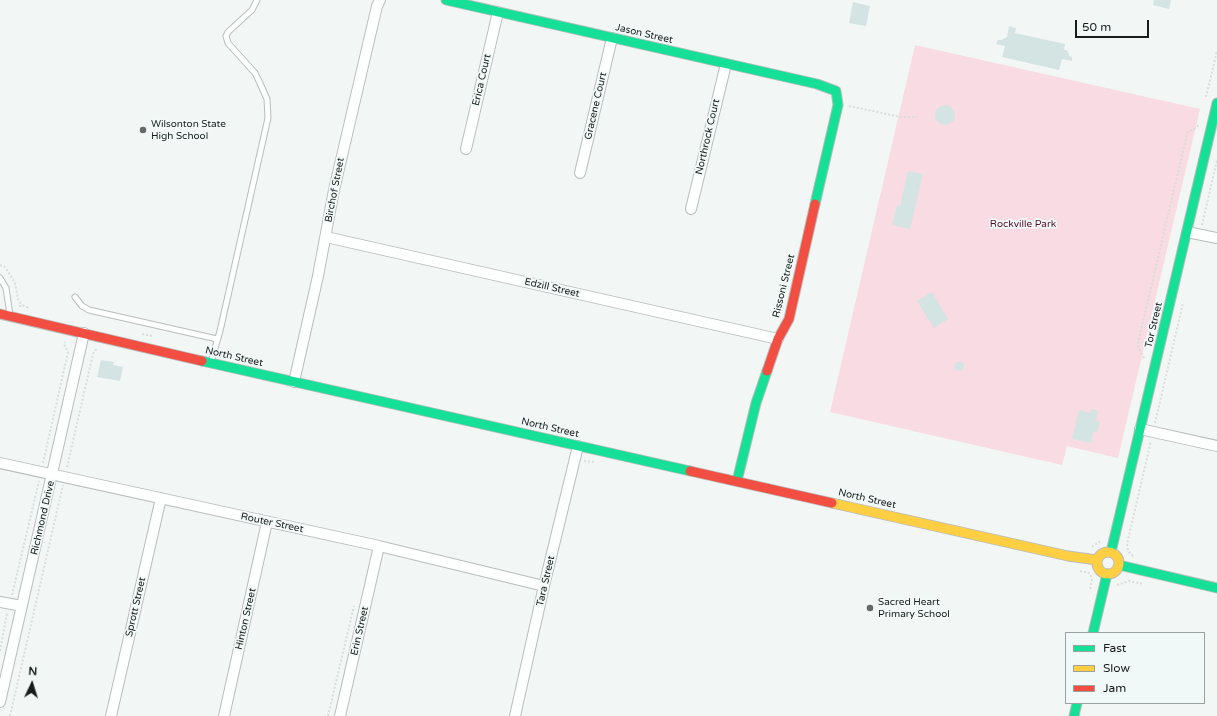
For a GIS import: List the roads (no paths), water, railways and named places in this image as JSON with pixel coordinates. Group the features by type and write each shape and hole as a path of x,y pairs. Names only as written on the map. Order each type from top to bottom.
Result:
{"street":[{"name":"Birchof Street","path":"294,382 326,237 334,190 377,6 380,0"},
{"name":"Jason Street","path":"446,0 817,84 836,91"},
{"name":"Erica Court","path":"466,149 498,12"},
{"name":"Gracene Court","path":"580,173 612,38"},
{"name":"Northrock Court","path":"691,209 726,64"},
{"name":"Rissoni Street","path":"737,481 756,403 778,339 789,319 838,105 836,91"},
{"name":"Tor Street","path":"1111,552 1217,103"},
{"path":"1187,232 1217,238"},
{"name":"Edzill Street","path":"326,237 778,339"},
{"name":"North Street","path":"0,314 578,446 1061,554 1097,560"},
{"name":"Richmond Drive","path":"0,702 84,333"},
{"path":"1140,429 1217,446"},
{"name":"Tara Street","path":"515,716 544,586 578,446"},
{"name":"Router Street","path":"0,463 379,546 544,586"},
{"name":"Sprott Street","path":"111,716 161,498"},
{"name":"Hinton Street","path":"224,716 267,522"},
{"name":"Erin Street","path":"340,716 379,546"},
{"path":"1111,552 1116,555 1119,565 1116,571 1111,574 1107,574 1099,571 1097,568 1097,560 1101,553 1111,552"},
{"path":"1119,565 1217,588"},
{"path":"1093,632 1107,574"},
{"path":"5,603 22,606"},
{"path":"1074,716 1077,704"}],"lane":[{"path":"211,363 268,118 267,99 260,81 228,43 226,36 228,32 252,10 257,0"},
{"path":"0,278 6,288 10,316"},
{"path":"75,297 82,306 89,310 217,339"}],"place":[{"name":"Wilsonton State High School","path":"143,130"},
{"name":"Sacred Heart Primary School","path":"870,608"}],"park label":[{"name":"Rockville Park","path":"1023,224"}]}
